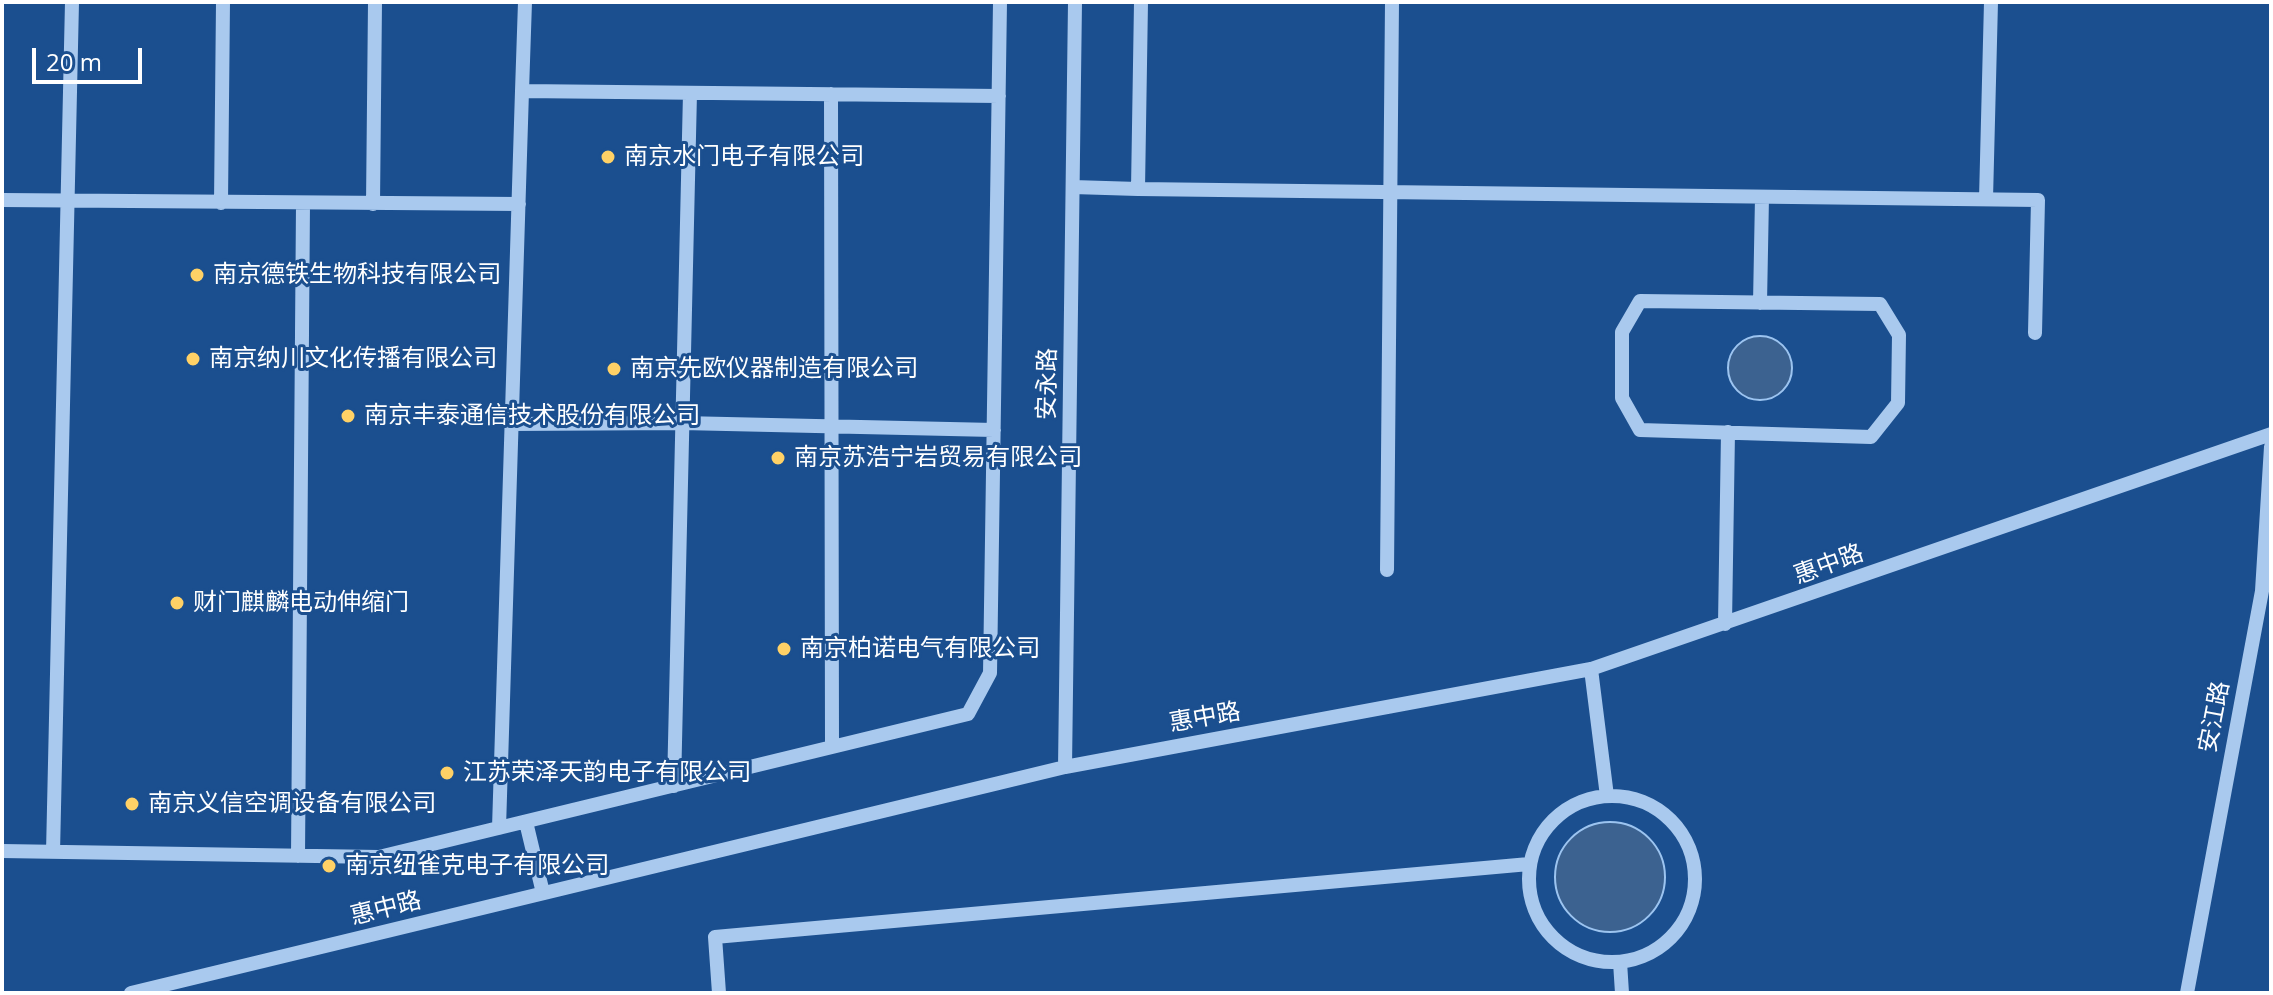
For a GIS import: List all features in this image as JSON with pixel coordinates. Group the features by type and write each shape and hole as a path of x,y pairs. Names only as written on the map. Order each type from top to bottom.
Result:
{"street":[{"path":"53,852 72,2"},
{"path":"221,203 223,2"},
{"path":"373,204 375,2"},
{"path":"499,828 525,2"},
{"path":"2,851 379,857 968,714 990,673 1000,2"},
{"name":"安永路","path":"1065,767 1075,2"},
{"path":"1138,189 1141,2"},
{"path":"1387,570 1392,2"},
{"path":"1986,199 1991,2"},
{"path":"522,91 999,96"},
{"path":"674,786 690,93"},
{"path":"831,94 832,747"},
{"path":"1073,187 2038,200 2035,333"},
{"path":"1760,303 1762,197"},
{"path":"2,200 519,204"},
{"path":"298,856 303,203"},
{"path":"1640,301 1880,304 1899,335 1898,403 1871,437 1728,432 1640,430 1622,398 1622,332 1640,301"},
{"path":"511,424 682,423 994,430"},
{"path":"1725,624 1728,432"},
{"name":"惠中路","path":"131,993 1065,767 1591,669 2271,434"},
{"name":"安江路","path":"2187,993 2262,591 2271,447"},
{"path":"1591,669 1607,796"},
{"path":"1607,796 1645,802 1664,814 1680,830 1695,869 1689,911 1678,929 1646,955 1620,962 1584,958 1549,935 1530,896 1529,864 1542,833 1557,815 1577,803 1607,796"},
{"path":"526,822 543,893"},
{"path":"719,993 715,937 1529,864"},
{"path":"1620,962 1622,993"}],"water":[{"path":"1760,336 1772,338 1783,345 1790,356 1790,380 1783,391 1772,398 1760,400 1748,398 1737,391 1730,380 1728,368 1730,356 1737,345 1748,338"},
{"path":"1610,822 1631,826 1649,838 1661,856 1665,877 1661,898 1649,916 1631,928 1610,932 1589,928 1571,916 1559,898 1555,877 1559,856 1571,838 1589,826"}],"place":[{"name":"南京水门电子有限公司","path":"608,157"},
{"name":"南京德铁生物科技有限公司","path":"197,275"},
{"name":"南京纳川文化传播有限公司","path":"193,359"},
{"name":"南京先欧仪器制造有限公司","path":"614,369"},
{"name":"南京丰泰通信技术股份有限公司","path":"348,416"},
{"name":"南京苏浩宁岩贸易有限公司","path":"778,458"},
{"name":"财门麒麟电动伸缩门","path":"177,603"},
{"name":"南京柏诺电气有限公司","path":"784,649"},
{"name":"江苏荣泽天韵电子有限公司","path":"447,773"},
{"name":"南京义信空调设备有限公司","path":"132,804"},
{"name":"南京纽雀克电子有限公司","path":"329,866"}]}
